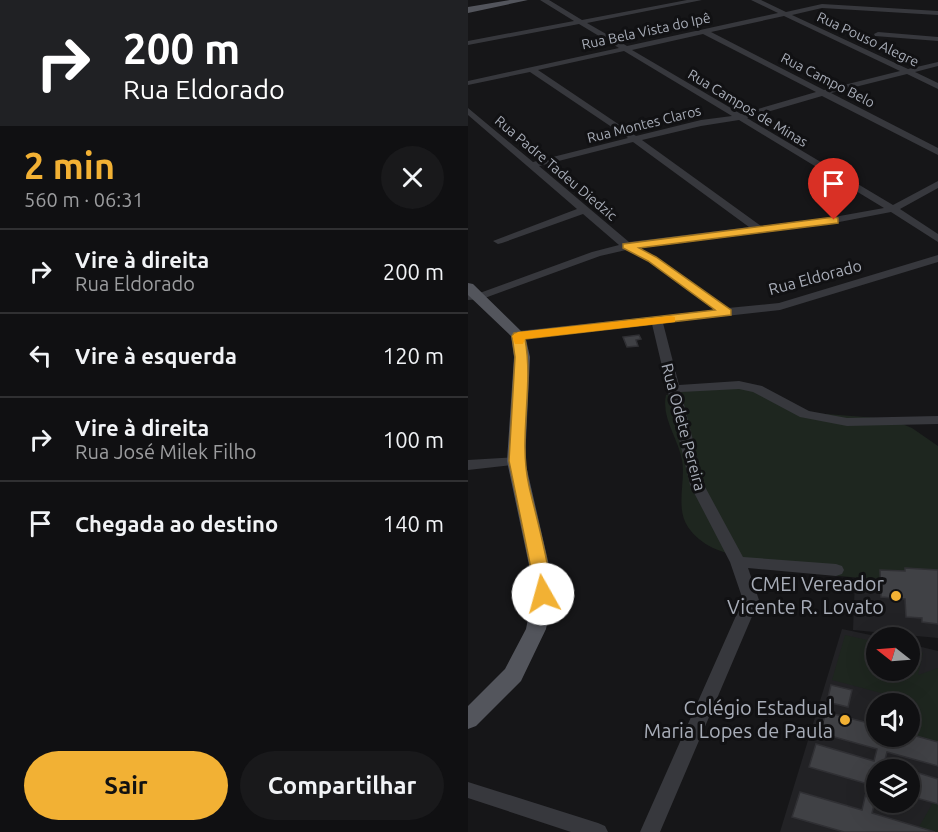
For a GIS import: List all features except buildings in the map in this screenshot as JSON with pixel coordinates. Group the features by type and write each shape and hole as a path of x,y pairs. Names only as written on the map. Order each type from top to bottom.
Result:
{"main road":[{"path":"468,10 524,0"},
{"path":"468,720 513,675 536,629 543,594 539,565 516,461 522,357 518,336 471,294"}],"street":[{"name":"Rua Campos de Minas","path":"544,0 938,239"},
{"path":"468,43 698,0"},
{"name":"Rua Pouso Alegre","path":"755,0 938,86"},
{"name":"Rua Bela Vista do Ipê","path":"468,83 830,6 938,13"},
{"name":"Rua Campo Belo","path":"705,32 938,152"},
{"path":"878,34 938,39"},
{"name":"Rua Montes Claros","path":"531,165 701,123 738,118 822,93 938,64"},
{"path":"532,70 636,140 758,230"},
{"name":"Rua Padre Tadeu Diedzic","path":"468,111 627,246 652,259 726,313"},
{"path":"471,294 627,246 834,220 892,209 938,184"},
{"path":"498,241 584,210"},
{"name":"Rua Eldorado","path":"518,336 780,306 938,258"},
{"name":"Rua Odete Pereira","path":"650,832 751,600 738,562 697,485 657,321"},
{"path":"673,389 739,385 757,389 805,414 847,422 938,420"},
{"path":"468,465 516,461"},
{"path":"738,562 836,570"},
{"path":"468,790 598,832"}],"shaded area":[{"path":"741,387 813,413 890,419 912,428 938,446 938,573 870,578 844,576 745,559 702,542 684,520 681,503 682,460 666,412 666,395 692,390"},
{"name":"CMEI Vereador Vicente R. Lovato","path":"856,554 938,561 938,638 920,636 920,627 866,627 866,631 853,630"},
{"name":"Colégio Estadual Maria Lopes de Paula","path":"842,629 866,634 866,681 920,681 920,647 938,651 938,832 780,832"},
{"path":"845,635 866,640 866,681 920,681 920,674 938,668 938,768 937,761 920,743 920,693 881,693 832,680"},
{"path":"938,794 938,832 916,832"}],"slow traffic":[{"path":"519,342 518,336 671,319"}],"place":[{"name":"CMEI Vereador Vicente R. Lovato","path":"896,596"},
{"name":"Colégio Estadual Maria Lopes de Paula","path":"845,720"}],"route":[{"path":"543,594 539,565 516,461 522,357 518,336 726,313 652,259 627,246 834,220"}]}
